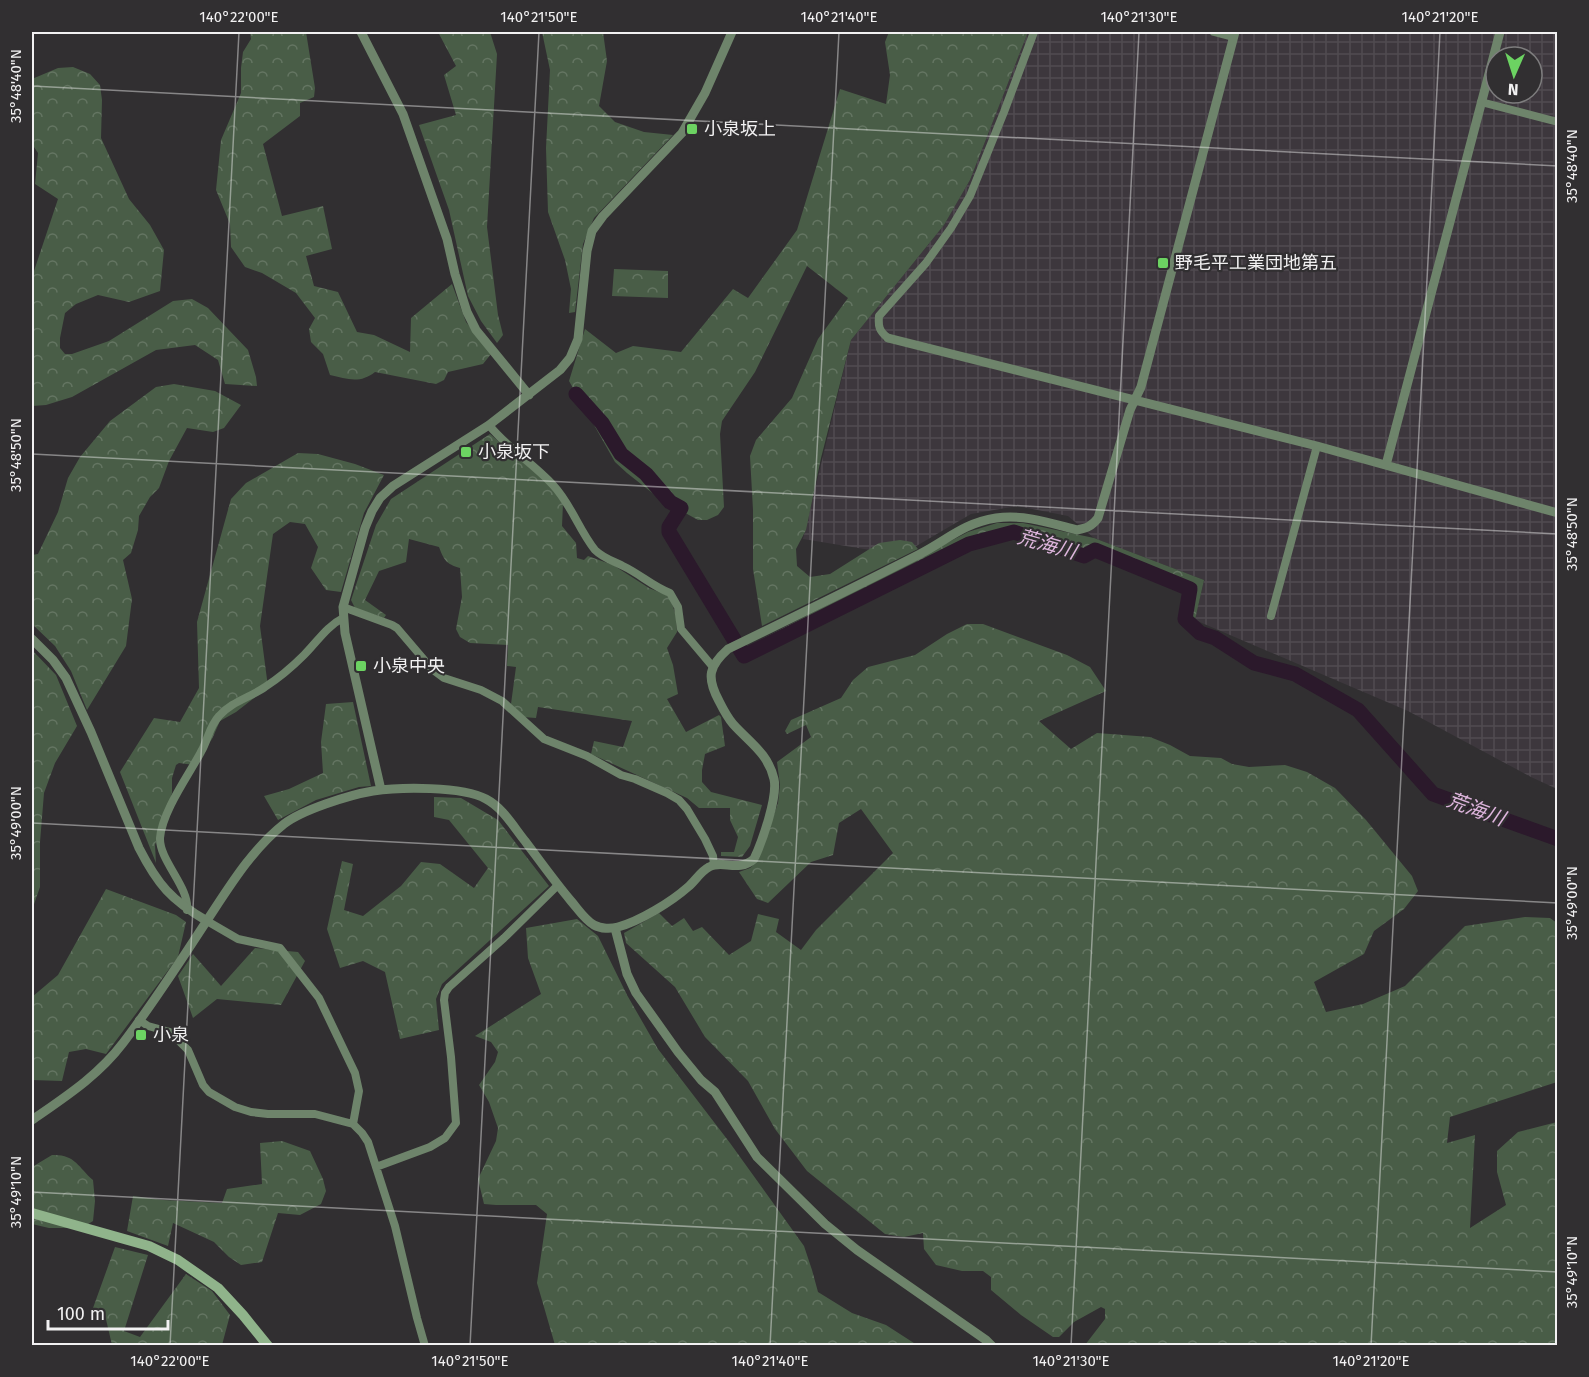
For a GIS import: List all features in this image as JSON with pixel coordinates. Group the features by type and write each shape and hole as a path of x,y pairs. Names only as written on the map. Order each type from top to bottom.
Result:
{"main road":[{"path":"32,1213 149,1246 178,1260 218,1288 268,1346"}],"street":[{"path":"361,32 403,114 447,239 467,312 476,330 529,395"},
{"path":"381,790 343,618 343,607 372,511 380,498 393,486 489,425 560,370 570,358 578,339 587,251 592,231 603,216 682,133 705,93 732,32"},
{"path":"1034,32 970,196 926,263 879,316 878,326 882,333 888,338 1317,446 1557,513"},
{"path":"32,1120 93,1077 122,1044 173,974 255,851 286,823 321,806 381,790 433,789 476,794 487,799 502,811 587,920 603,928 615,928 654,911 669,902 707,868 714,865 743,866 754,859 773,801 775,783 761,752 731,722 713,690 710,675 718,658 728,649 921,554 971,525 994,519 1023,517 1077,530 1090,526 1098,518 1130,410 1141,387 1234,34 1214,32"},
{"path":"1386,465 1500,32"},
{"path":"1481,102 1557,122"},
{"path":"489,425 499,437 537,468 554,486 566,501 593,548 656,587 670,593 678,608 681,629 713,668"},
{"path":"1271,616 1317,446"},
{"path":"343,607 397,628 432,669 444,678 481,690 502,701 544,739 587,756 621,775 667,793 679,801 687,809 705,839 713,856 714,865"},
{"path":"188,910 182,890 161,848 160,837 166,818 203,749 210,728 220,714 283,674 333,623 343,618"},
{"path":"32,639 53,660 66,678 139,849 166,891 188,910 238,939 280,948 319,998 355,1073 359,1091 353,1124"},
{"path":"376,1167 430,1147 449,1134 456,1123 456,1102 445,993 558,885"},
{"path":"615,928 627,974 636,993 678,1052 701,1080 715,1092 757,1157 833,1231 992,1346"},
{"path":"139,1020 148,1026 170,1032 188,1050 203,1085 209,1092 236,1107 268,1114 315,1114 353,1124 362,1133 368,1142 394,1227 425,1346"}],"shaded area":[{"path":"1028,32 1557,32 1557,789 1408,711 1195,620 1204,580 1094,538 1068,516 1017,506 971,514 901,555 803,539 851,340 944,225 970,180"}],"green space":[{"path":"250,32 306,32 315,88 314,97 300,103 300,116 263,144 282,216 323,206 332,249 306,256 314,286 338,292 357,332 374,335 410,352 411,318 452,284 466,322 491,354 483,364 448,372 444,380 436,384 375,372 359,379 330,375 323,354 311,342 309,329 315,318 296,293 262,273 245,267 231,247 230,224 216,190 221,140 241,93 243,52 251,39"},
{"path":"438,32 490,32 497,54 487,227 498,315 503,335 497,343 481,321 468,296 449,210 419,125 456,115 444,75 456,66"},
{"path":"542,32 603,32 607,61 599,106 615,122 644,132 673,135 594,218 583,244 575,312 569,313 571,289 565,260 548,212 546,148 550,70"},
{"path":"889,32 1028,32 970,180 944,225 851,340 821,458 806,530 796,549 797,566 810,577 830,574 879,543 900,540 912,542 918,549 762,626 753,569 750,456 756,440 792,398 818,339 848,298 807,266 755,372 722,421 720,434 724,507 718,515 707,520 698,520 660,499 615,462 569,381 585,329 616,353 633,346 681,352 733,289 748,298 797,230 840,89 886,104 890,75 885,42"},
{"path":"73,67 90,74 100,85 101,138 129,199 150,225 164,250 160,291 129,302 98,295 76,304 65,313 60,348 65,354 72,354 109,341 173,301 192,299 208,308 248,350 257,386 225,384 218,360 195,345 156,350 72,397 46,405 32,406 32,277 58,199 35,184 38,153 32,144 32,79 58,68"},
{"path":"614,269 668,271 668,298 612,296"},
{"path":"174,384 215,391 241,405 224,428 213,432 187,428 169,461 159,488 150,497 139,516 138,530 131,553 123,560 132,599 126,646 87,710 71,671 55,646 32,624 32,555 38,554 58,512 68,478 80,457 110,421 156,387"},
{"path":"490,434 553,488 563,503 562,526 576,543 577,558 584,560 588,556 613,565 671,600 676,616 677,632 667,648 673,665 678,694 667,699 686,732 719,715 721,717 725,746 705,754 702,782 711,792 762,805 750,846 742,857 721,856 721,852 734,852 738,837 730,820 730,808 699,808 687,798 591,754 594,741 623,747 632,721 538,707 536,718 523,717 511,704 516,667 507,666 508,645 470,643 460,637 456,629 462,597 460,568 446,561 439,547 409,539 406,562 379,571 365,600 386,615 384,618 355,608 351,600 376,525 391,499"},
{"path":"298,453 318,454 384,475 364,513 341,592 326,590 311,568 318,547 305,524 290,522 273,534 260,626 268,687 236,712 220,721 212,739 194,765 179,763 176,765 172,778 172,793 155,845 156,863 120,772 154,718 180,722 199,688 197,622 231,499 246,483"},
{"path":"997,523 1023,523 1094,538 1204,580 1195,620 1189,617 1193,587 1095,548 1083,552 1014,530 968,541 802,630 745,653 743,649 968,532"},
{"path":"967,624 983,624 1067,655 1090,667 1106,691 1039,721 1071,749 1097,733 1150,737 1190,756 1221,758 1232,764 1249,767 1285,765 1307,772 1335,788 1366,820 1412,876 1418,891 1404,909 1374,931 1364,954 1314,982 1326,1012 1363,1004 1405,986 1465,926 1525,917 1550,918 1557,923 1557,1082 1450,1117 1447,1143 1475,1135 1470,1228 1506,1205 1497,1172 1497,1151 1518,1132 1557,1122 1557,1345 1085,1345 1105,1319 1105,1309 1101,1307 1074,1322 1059,1337 1053,1337 991,1290 991,1277 983,1271 962,1271 936,1265 924,1249 923,1233 904,1237 885,1234 807,1171 775,1129 748,1081 705,1037 675,987 626,943 624,933 659,913 672,926 684,918 693,931 702,927 729,955 751,941 758,914 779,919 776,932 801,950 816,930 893,853 861,809 839,823 833,855 811,862 768,903 757,899 739,872 750,868 758,861 778,803 780,785 777,762 811,737 806,725 787,734 785,731 791,720 841,698 853,680 868,667 915,655"},
{"path":"32,650 56,675 77,726 55,763 44,793 40,842 40,887 32,910"},
{"path":"353,702 371,786 359,787 316,800 278,820 264,796 289,789 323,773 321,742 326,704"},
{"path":"434,797 461,798 498,820 549,886 442,984 436,999 439,1030 400,1039 385,972 363,961 340,968 327,929 342,861 353,864 344,910 363,916 401,886 421,862 440,864 474,888 488,868 449,820 434,817"},
{"path":"106,889 176,915 186,922 178,957 106,1054 86,1049 69,1052 62,1081 32,1080 32,997 58,975"},
{"path":"577,919 598,936 627,995 658,1049 730,1143 804,1246 818,1292 852,1313 886,1325 917,1345 555,1345 537,1283 547,1214 536,1205 484,1204 478,1179 496,1141 498,1128 489,1102 479,1085 495,1062 498,1052 491,1042 475,1036 541,994 528,958 526,928"},
{"path":"255,948 298,952 305,961 281,1005 217,999 193,1018 178,976 193,954 221,986"},
{"path":"282,1141 310,1151 326,1191 321,1204 300,1215 278,1213 262,1262 241,1265 214,1242 173,1223 168,1246 127,1231 133,1196 222,1203 227,1189 262,1184 260,1143"},
{"path":"52,1155 60,1155 76,1162 93,1180 95,1201 93,1221 82,1228 49,1228 32,1224 32,1167"},
{"path":"115,1247 148,1255 124,1331 140,1337 186,1274 212,1291 230,1315 222,1345 112,1345 105,1315 93,1308"}],"waterway":[{"name":"荒海川","path":"576,394 602,423 621,454 646,474 670,502 681,508 669,527 669,532 744,656 969,544 1014,532 1084,556 1095,550 1190,589 1185,619 1200,633 1215,638 1254,663 1295,674 1358,710 1433,794 1558,839"}],"place":[{"name":"小泉坂上","path":"692,129"},
{"name":"野毛平工業団地第五","path":"1163,263"},
{"name":"小泉坂下","path":"466,452"},
{"name":"小泉中央","path":"361,666"},
{"name":"小泉","path":"141,1035"}]}
